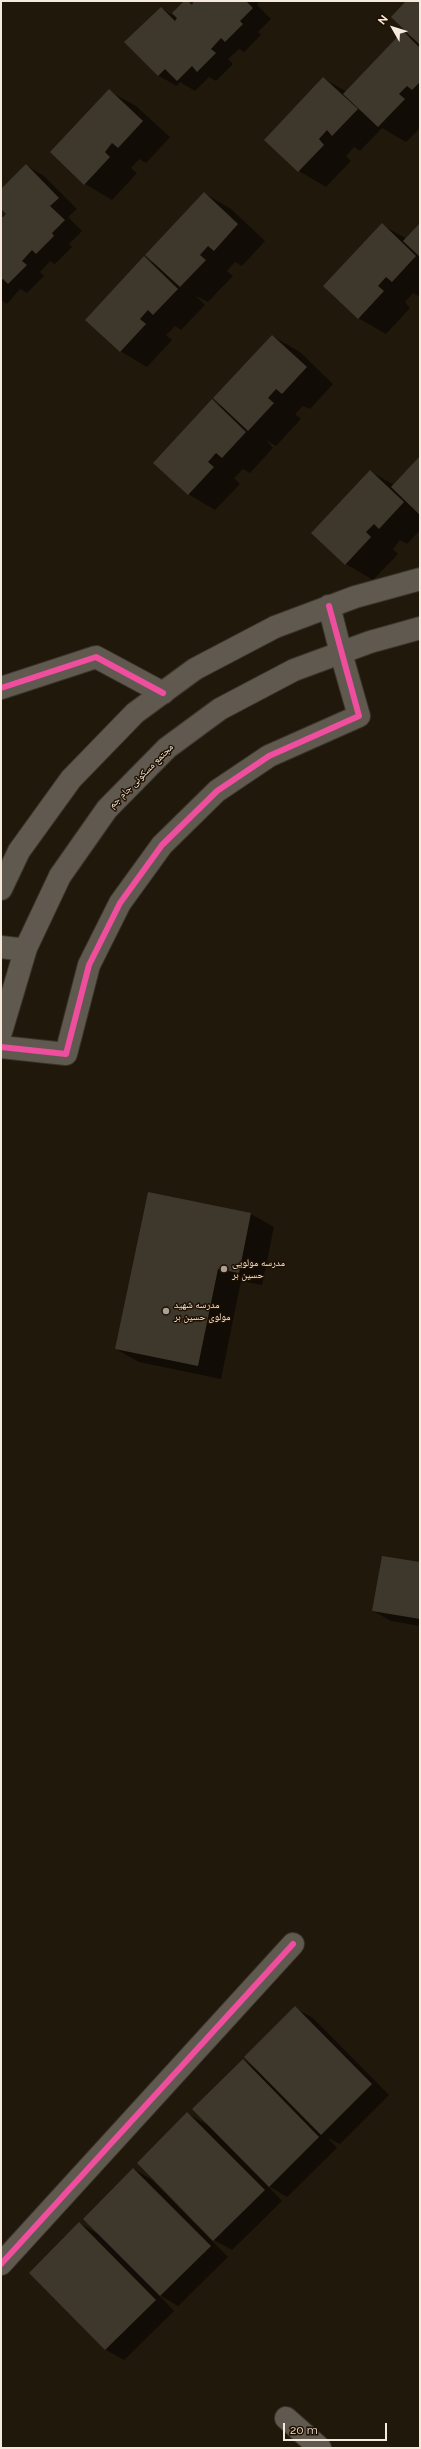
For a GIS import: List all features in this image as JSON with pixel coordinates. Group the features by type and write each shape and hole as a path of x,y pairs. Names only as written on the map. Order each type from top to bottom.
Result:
{"street":[{"path":"1,889 19,851 71,779 135,713 194,669 275,627 329,606 420,579"},
{"path":"1,1047 66,1054 89,965 120,903 162,845 217,791 269,756 359,716 329,606"},
{"name":"مجتمع مسکونی جام جم","path":"1,1032 26,948 60,876 107,810 167,748 220,709 294,670 341,653 420,628"},
{"path":"1,688 96,657 163,692"},
{"path":"1,947 17,949 26,948"},
{"path":"1,2264 293,1944"},
{"path":"286,2418 320,2448"}],"building":[{"path":"184,1 188,1 192,5 194,1 246,1 253,8 240,21 243,24 225,42 221,38 211,49 216,53 197,72 192,66 177,81 165,69 158,76 124,42 161,7 175,21 177,18 172,13"},
{"path":"406,1 420,1 420,45 391,17"},
{"path":"403,31 420,48 420,82 412,90 407,86 399,94 405,99 378,127 343,94"},
{"path":"323,77 358,109 332,136 327,130 319,139 324,145 298,172 264,140"},
{"path":"109,89 143,121 118,148 112,143 105,152 110,157 84,185 50,152"},
{"path":"26,164 59,198 50,206 65,220 52,233 54,236 36,254 32,250 22,261 27,265 8,284 3,279 1,280 1,216 3,217 6,214 1,209 1,189"},
{"path":"204,192 238,224 214,251 208,246 200,255 206,260 180,287 145,255"},
{"path":"382,223 416,256 392,282 386,277 378,286 384,291 358,319 323,286"},
{"path":"420,223 420,257 403,241"},
{"path":"144,256 178,289 153,315 148,310 140,319 146,324 120,352 85,320"},
{"path":"272,335 307,367 282,394 276,389 268,398 274,403 248,431 213,398"},
{"path":"212,399 246,432 222,458 216,453 208,462 214,467 188,495 153,463"},
{"path":"420,456 420,515 391,487"},
{"path":"370,470 404,502 379,529 374,524 366,532 371,537 345,565 311,533"},
{"name":"مدرسه شهید مولوی حسین بر","path":"148,1192 251,1213 239,1273 218,1269 198,1366 115,1349"},
{"path":"382,1556 420,1562 420,1619 372,1611"},
{"path":"295,2006 372,2084 321,2135 244,2057"},
{"path":"243,2059 319,2137 269,2187 192,2109"},
{"path":"187,2112 265,2190 213,2241 137,2163"},
{"path":"133,2168 211,2246 160,2296 83,2219"},
{"path":"79,2222 156,2300 105,2350 29,2273"}],"cycle path":[{"path":"1,1047 66,1054 89,965 120,903 162,845 217,791 269,756 359,716 329,606"},
{"path":"1,688 96,657 163,693"},
{"path":"1,2264 293,1944"}],"place":[{"name":"مدرسه مولویی حسین بر","path":"224,1269"},
{"name":"مدرسه شهید مولوی حسین بر","path":"166,1311"}]}
